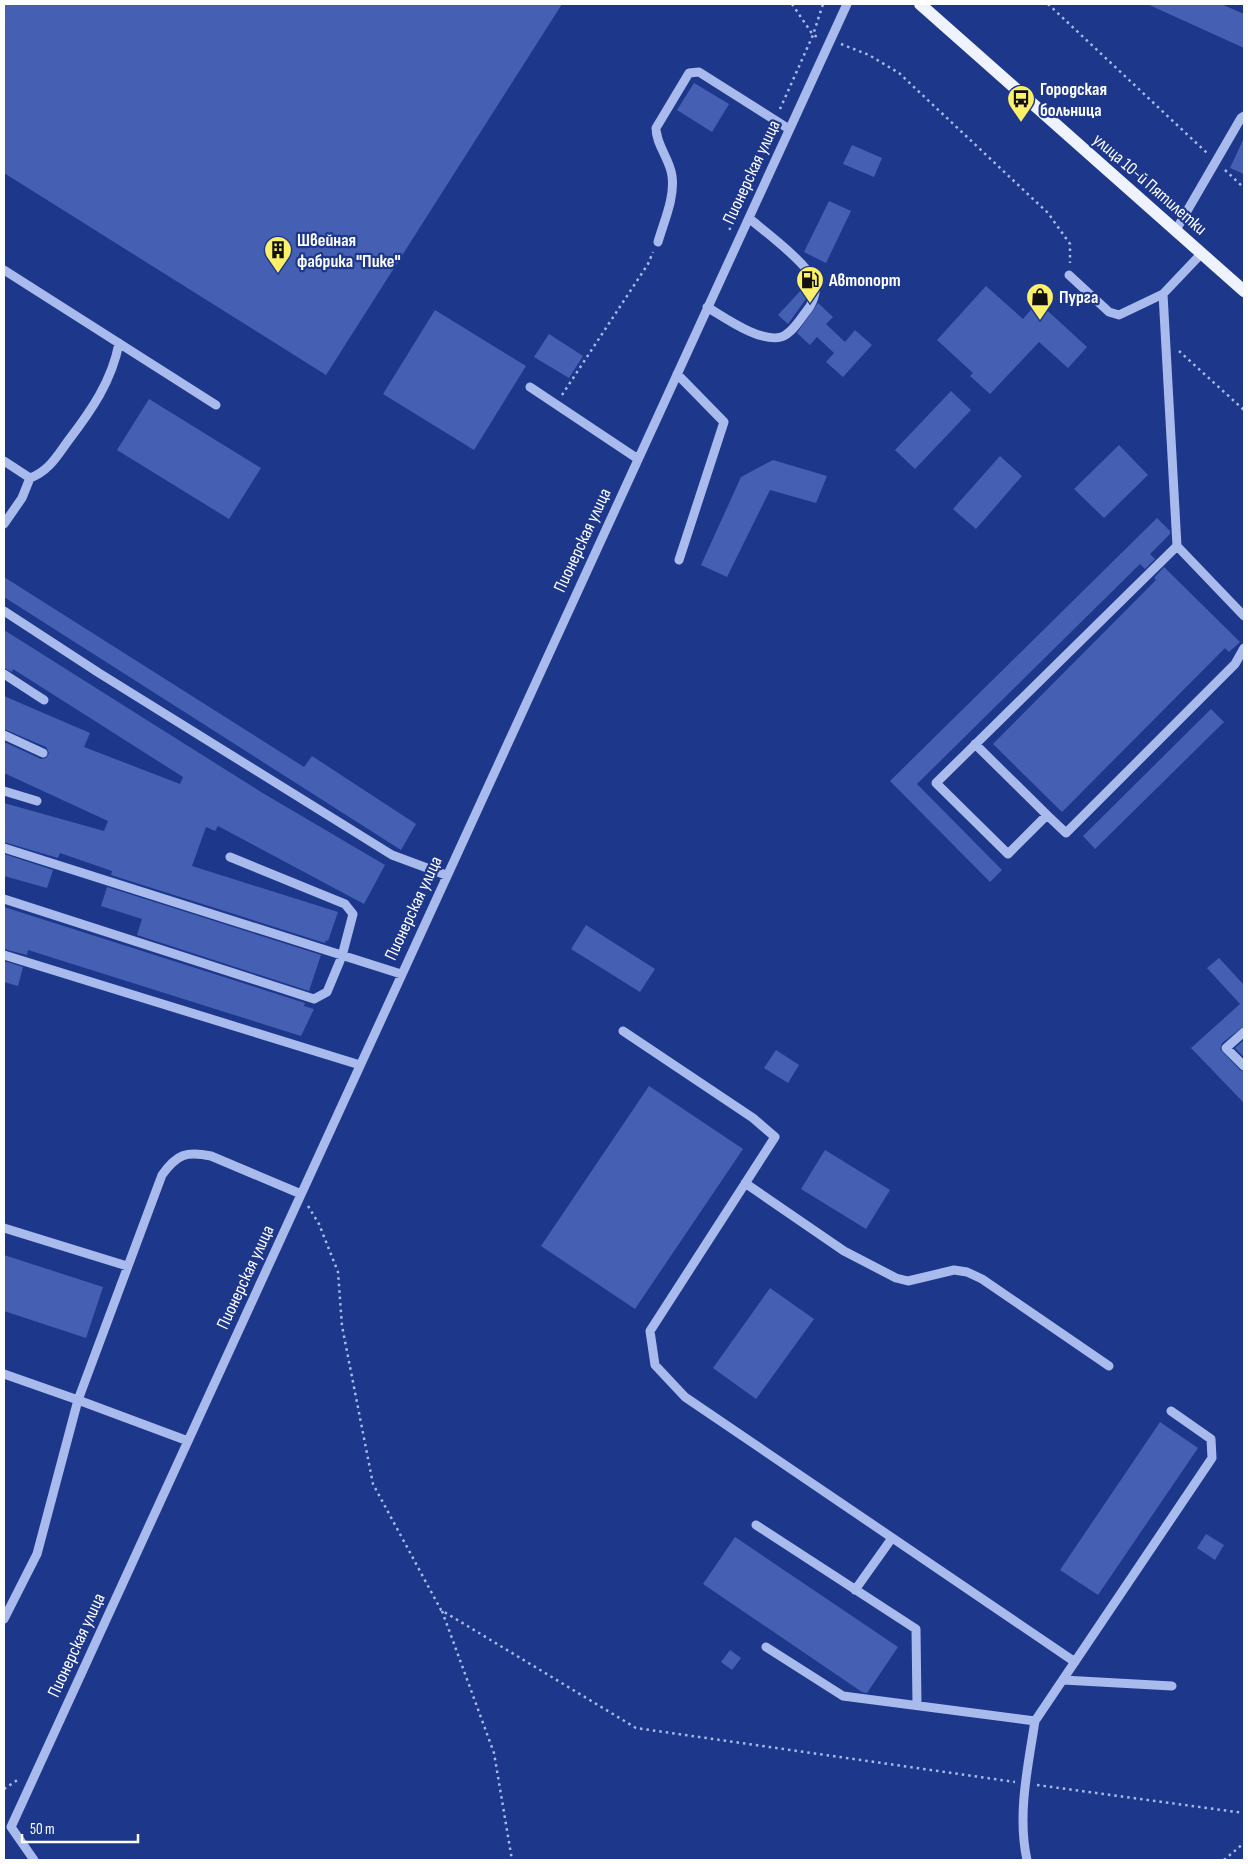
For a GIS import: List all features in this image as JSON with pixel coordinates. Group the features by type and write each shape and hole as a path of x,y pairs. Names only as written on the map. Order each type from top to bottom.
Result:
{"main road":[{"name":"улица 10-й Пятилетки","path":"920,4 1244,291"}],"street":[{"name":"Пионерская улица","path":"7,1826 188,1441 847,4"},
{"path":"658,242 671,199 672,175 656,135 656,128 689,74 699,72 789,129"},
{"path":"1176,230 1240,118 1244,116"},
{"path":"707,307 742,328 764,336 781,337 795,326 809,308 815,289 808,271 748,218"},
{"path":"1069,275 1109,312 1119,315 1163,294 1202,253"},
{"path":"4,270 216,405"},
{"path":"1163,294 1177,546 1244,616"},
{"path":"4,524 22,498 30,478 41,474 50,465 95,406 116,360 119,343"},
{"path":"676,374 724,422 679,560"},
{"path":"530,387 638,459"},
{"path":"4,462 30,478"},
{"path":"1047,815 1008,854 936,783 1177,546"},
{"path":"4,611 99,673 392,855 446,875"},
{"path":"975,744 1066,832 1235,664 1244,648"},
{"path":"4,674 44,700"},
{"path":"4,735 43,753"},
{"path":"4,790 37,801"},
{"path":"4,848 401,974"},
{"path":"4,899 314,999 327,992 342,956 354,914 345,904 230,858"},
{"path":"4,955 360,1065"},
{"path":"623,1031 753,1118 775,1137 650,1331 655,1365 685,1397 1075,1662"},
{"path":"1244,1032 1226,1048 1244,1066"},
{"path":"4,1619 37,1554 78,1400 162,1175 171,1161 183,1155 196,1153 211,1156 301,1194"},
{"path":"745,1183 844,1251 896,1278 908,1281 954,1270 967,1272 982,1279 1109,1366"},
{"path":"4,1228 127,1266"},
{"path":"4,1374 188,1441"},
{"path":"1027,1860 1023,1819 1035,1721 1212,1458 1211,1439 1171,1411"},
{"path":"756,1525 916,1629 917,1705"},
{"path":"855,1590 892,1538"},
{"path":"766,1647 843,1696 1035,1721"},
{"path":"1063,1680 1172,1686"},
{"path":"7,1826 34,1860"}],"path":[{"path":"792,4 813,35 818,37"},
{"path":"1048,4 1244,188"},
{"path":"842,44 869,55 899,73 1048,212 1070,244 1069,275"},
{"path":"556,404 648,264 658,242"},
{"path":"1165,339 1244,410"},
{"path":"301,1194 319,1224 338,1272 342,1326 373,1484 441,1610 494,1753 512,1860"},
{"path":"441,1610 636,1728 1244,1813"},
{"path":"1224,1860 1244,1843"}],"building":[{"name":"Швейная фабрика \"Пике\"","path":"4,4 562,4 326,375 4,173"},
{"path":"1147,4 1221,4 1244,14 1244,48"},
{"path":"694,83 729,104 712,132 677,110"},
{"path":"1244,138 1244,174 1230,168"},
{"path":"852,145 882,158 874,177 843,164"},
{"path":"829,201 851,211 826,263 804,252"},
{"path":"986,286 1023,319 1038,302 1087,347 1068,368 1039,342 990,394 970,376 973,373 937,340"},
{"path":"802,289 808,296 788,324 778,315"},
{"path":"818,303 833,317 826,324 845,342 855,330 872,345 843,377 826,362 834,353 817,337 810,345 797,333"},
{"path":"435,310 526,366 474,450 383,394"},
{"path":"549,334 583,356 569,378 534,357"},
{"path":"951,391 971,410 915,469 895,450"},
{"path":"149,399 261,468 229,519 117,450"},
{"path":"1119,445 1148,475 1104,518 1074,489"},
{"path":"1000,456 1022,476 976,529 953,509"},
{"path":"773,460 827,476 816,503 770,490 727,577 701,565 741,477"},
{"path":"1157,518 1170,531 1170,534 1150,554 1155,559 1145,569 1140,564 917,784 1002,870 990,882 890,781"},
{"path":"1164,567 1240,642 1229,652 1225,648 1062,812 993,744 1156,580 1154,578"},
{"path":"4,577 304,767 312,756 416,824 401,850 4,597"},
{"path":"4,630 261,792 385,865 364,904 218,826 215,831 206,827 192,866 338,912 328,941 326,940 325,943 111,875 112,871 60,853 58,858 4,842 4,803 104,831 108,821 4,773 4,742 41,759 46,758 49,753 46,747 4,729 4,696 90,733 84,747 180,784 183,777 13,669 12,672 4,668"},
{"path":"1211,709 1224,722 1095,849 1083,836"},
{"path":"4,854 53,870 47,888 4,876"},
{"path":"107,887 321,955 309,991 137,935 142,919 101,906"},
{"path":"4,907 305,1003 304,1006 314,1009 301,1036 28,950 27,955 4,949"},
{"path":"586,925 655,969 640,992 571,949"},
{"path":"1219,958 1244,985 1244,1026 1222,1043 1220,1049 1244,1072 1244,1103 1191,1048 1240,1004 1207,968"},
{"path":"4,961 23,967 18,986 4,982"},
{"path":"1244,1040 1244,1057 1235,1048"},
{"path":"776,1050 799,1065 788,1083 764,1068"},
{"path":"649,1086 743,1149 635,1309 541,1246"},
{"path":"825,1150 890,1190 866,1229 801,1189"},
{"path":"4,1255 103,1287 86,1338 4,1311"},
{"path":"770,1288 814,1319 756,1399 713,1368"},
{"path":"1160,1422 1198,1448 1098,1595 1060,1570"},
{"path":"1206,1534 1224,1545 1215,1560 1197,1548"},
{"path":"735,1537 898,1647 867,1693 862,1692 703,1584"},
{"path":"730,1650 741,1658 732,1670 721,1662"}],"place":[{"name":"Городская больница","path":"1021,123"},
{"name":"Швейная фабрика \"Пике\"","path":"278,274"},
{"name":"Автопорт","path":"810,304"},
{"name":"Пурга","path":"1040,321"}]}
